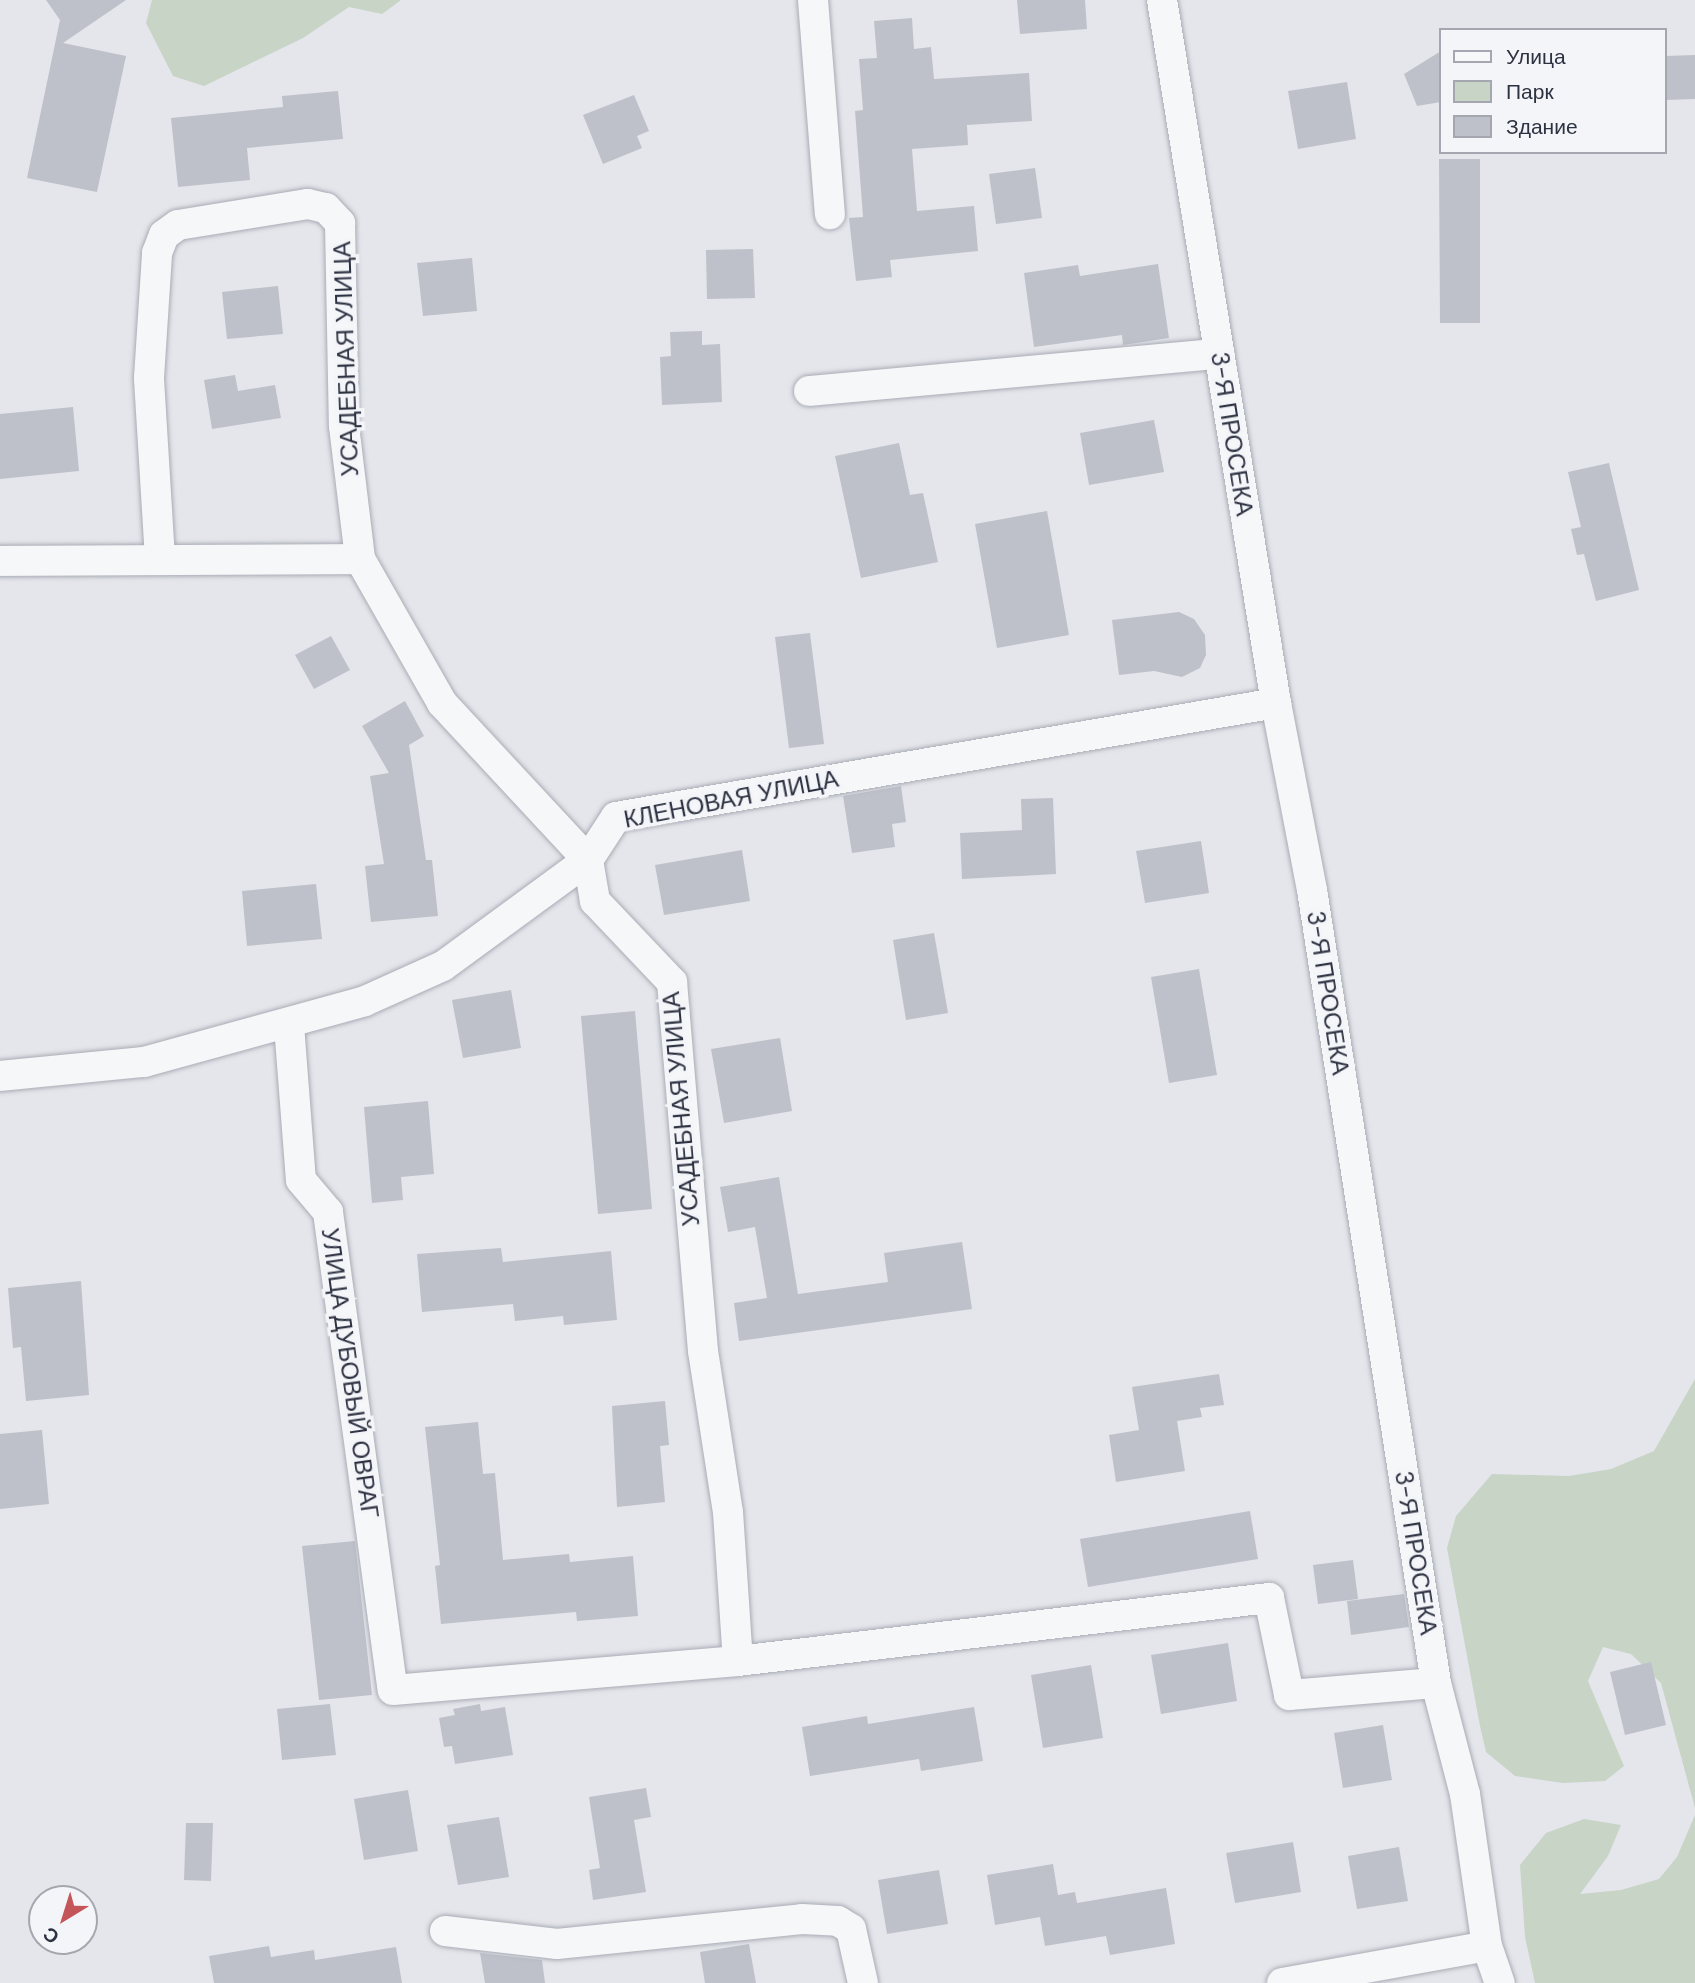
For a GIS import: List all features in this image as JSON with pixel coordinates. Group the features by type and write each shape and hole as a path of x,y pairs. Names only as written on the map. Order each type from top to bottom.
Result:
{"street":[{"path":"813,0 830,214"},
{"name":"3-Я ПРОСЕКА","path":"1163,0 1276,703 1312,890 1436,1683 1465,1794 1487,1946 1500,1983"},
{"name":"УСАДЕБНАЯ УЛИЦА","path":"160,559 149,378 157,253 164,235 178,225 308,204 326,208 340,223 344,426 360,559 442,703 588,860 594,901 672,982 703,1351 728,1512 738,1661"},
{"path":"809,391 1219,354"},
{"path":"0,561 360,559"},
{"name":"КЛЕНОВАЯ УЛИЦА","path":"0,1076 145,1062 289,1025 365,1001 443,966 588,860 616,817 1276,703"},
{"name":"УЛИЦА ДУБОВЫЙ ОВРАГ","path":"289,1025 300,1180 328,1212 393,1690 738,1661"},
{"path":"738,1661 1269,1598 1289,1695 1436,1683"},
{"path":"444,1931 557,1944 802,1919 838,1921 851,1929 863,1983"},
{"path":"1282,1983 1487,1946"}],"green space":[{"path":"152,0 401,0 382,14 349,7 303,38 204,86 173,76 146,23"},
{"path":"1695,1379 1695,1808 1661,1683 1631,1654 1603,1647 1588,1681 1624,1766 1605,1781 1563,1783 1515,1776 1486,1752 1480,1726 1447,1548 1456,1516 1492,1474 1569,1476 1611,1469 1654,1451"},
{"path":"1695,1815 1695,1983 1535,1983 1525,1937 1520,1865 1546,1833 1584,1819 1621,1825 1608,1856 1580,1894 1621,1890 1659,1879 1677,1857"}],"building":[{"path":"46,0 126,0 63,43 126,56 97,192 27,178 60,20"},
{"path":"1017,0 1085,0 1087,29 1020,34"},
{"path":"912,18 914,49 931,47 934,79 1029,73 1032,121 967,125 968,145 912,149 917,211 974,206 978,251 890,260 892,277 856,281 849,218 863,217 855,111 863,110 859,59 877,58 874,21"},
{"path":"1440,52 1440,102 1417,106 1404,74"},
{"path":"1695,55 1695,99 1667,100 1667,56"},
{"path":"1347,82 1356,139 1298,149 1288,91"},
{"path":"338,91 343,139 247,148 250,180 178,187 171,118 283,107 282,96"},
{"path":"634,95 649,131 637,136 642,148 603,164 583,115"},
{"path":"1439,159 1480,159 1480,323 1440,323"},
{"path":"1035,168 1042,218 996,224 989,174"},
{"path":"753,249 755,298 707,299 706,250"},
{"path":"472,258 477,311 423,316 417,263"},
{"path":"1158,264 1169,338 1123,345 1122,335 1034,347 1024,273 1078,265 1080,276"},
{"path":"278,286 283,334 227,339 222,292"},
{"path":"702,331 702,345 720,344 722,402 662,405 660,357 671,356 670,332"},
{"path":"235,375 238,391 275,385 281,418 212,429 204,380"},
{"path":"73,407 79,471 0,479 0,414"},
{"path":"1154,420 1164,472 1089,485 1080,433"},
{"path":"899,443 910,495 923,493 938,562 861,578 835,456"},
{"path":"1609,463 1639,590 1596,601 1584,554 1577,555 1571,529 1581,527 1568,472"},
{"path":"1047,511 1069,635 997,648 975,524"},
{"path":"1179,612 1194,619 1205,635 1206,655 1200,668 1182,677 1154,671 1119,675 1112,620"},
{"path":"810,633 824,744 789,748 775,637"},
{"path":"331,636 350,670 314,689 295,655"},
{"path":"405,701 424,736 409,745 426,860 432,860 438,916 371,922 365,866 384,864 370,776 389,773 362,726"},
{"path":"901,786 906,822 892,824 895,847 852,853 843,796"},
{"path":"1053,798 1056,874 962,879 960,833 1022,830 1021,799"},
{"path":"1201,841 1209,893 1145,903 1136,851"},
{"path":"742,850 750,901 664,915 655,865"},
{"path":"316,884 322,939 247,946 242,891"},
{"path":"934,933 948,1013 906,1020 893,940"},
{"path":"1199,969 1217,1075 1169,1083 1151,977"},
{"path":"511,990 521,1048 463,1058 452,1000"},
{"path":"635,1011 652,1209 598,1214 581,1016"},
{"path":"780,1038 792,1111 724,1123 711,1049"},
{"path":"428,1101 434,1174 401,1177 403,1200 372,1203 364,1107"},
{"path":"779,1177 798,1294 888,1282 884,1253 962,1242 972,1309 739,1341 734,1303 767,1298 755,1227 728,1232 720,1187"},
{"path":"501,1248 503,1262 611,1251 617,1320 564,1325 563,1316 515,1321 513,1304 422,1312 417,1254"},
{"path":"81,1281 89,1395 26,1401 21,1347 13,1348 8,1288"},
{"path":"1219,1374 1224,1405 1200,1408 1202,1417 1177,1421 1185,1471 1116,1482 1109,1435 1139,1430 1132,1387"},
{"path":"665,1401 669,1445 660,1446 665,1502 617,1507 612,1406"},
{"path":"478,1422 483,1474 495,1473 503,1560 569,1554 570,1562 633,1556 638,1616 577,1621 576,1612 441,1624 435,1566 440,1565 425,1427"},
{"path":"42,1430 49,1504 0,1509 0,1434"},
{"path":"1250,1511 1258,1559 1088,1587 1080,1539"},
{"path":"355,1541 372,1695 319,1700 302,1546"},
{"path":"1353,1560 1358,1599 1318,1604 1313,1565"},
{"path":"1404,1594 1409,1627 1351,1635 1347,1601"},
{"path":"1228,1643 1237,1701 1161,1714 1151,1655"},
{"path":"1651,1662 1666,1725 1625,1735 1610,1672"},
{"path":"1091,1665 1103,1738 1043,1748 1031,1675"},
{"path":"330,1704 336,1755 282,1760 277,1709"},
{"path":"480,1704 481,1711 505,1707 513,1755 455,1764 452,1746 444,1747 439,1718 455,1715 453,1709"},
{"path":"974,1707 983,1761 921,1771 919,1759 810,1776 802,1727 867,1716 868,1724"},
{"path":"1383,1725 1392,1780 1343,1788 1334,1733"},
{"path":"646,1788 651,1817 634,1820 646,1892 593,1900 589,1870 600,1868 589,1797"},
{"path":"408,1790 418,1851 364,1860 354,1799"},
{"path":"499,1817 509,1877 458,1885 447,1825"},
{"path":"186,1823 213,1823 211,1881 184,1880"},
{"path":"1293,1842 1301,1892 1235,1903 1226,1853"},
{"path":"1399,1847 1408,1901 1357,1909 1348,1856"},
{"path":"1053,1864 1058,1895 1075,1892 1077,1903 1166,1888 1175,1944 1110,1955 1106,1936 1045,1946 1040,1917 995,1925 987,1875"},
{"path":"939,1870 948,1924 887,1934 878,1880"},
{"path":"749,1944 756,1983 705,1983 700,1952"},
{"path":"269,1946 271,1957 314,1950 315,1960 396,1947 402,1983 214,1983 209,1956"},
{"path":"480,1953 542,1960 545,1983 485,1983"}]}
